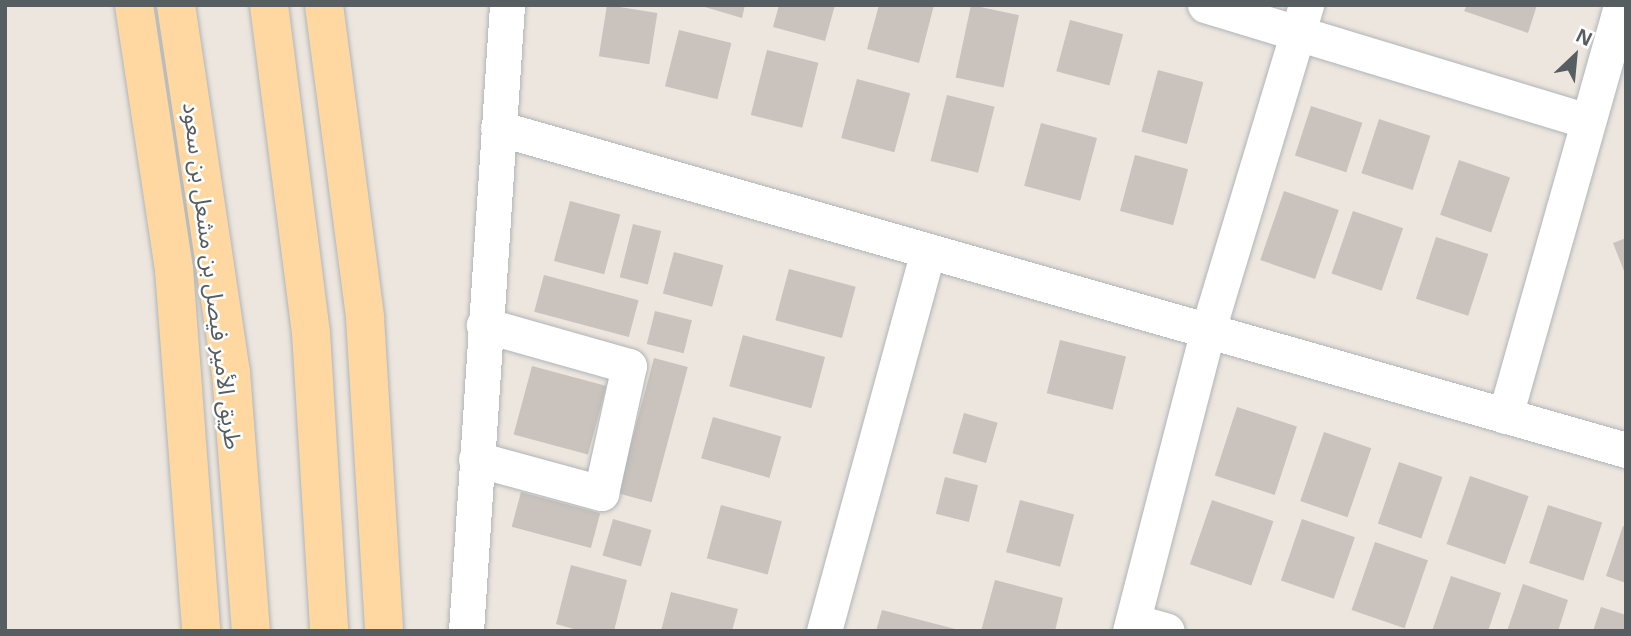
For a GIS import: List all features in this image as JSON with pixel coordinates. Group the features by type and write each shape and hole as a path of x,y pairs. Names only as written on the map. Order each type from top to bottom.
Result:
{"main road":[{"name":"طريق الأمير فيصل بن مشعل بن سعود","path":"134,5 174,269 201,631"},
{"name":"طريق الأمير فيصل بن مشعل بن سعود","path":"177,5 231,372 251,631"},
{"path":"268,5 311,333 329,631"},
{"path":"324,5 365,318 384,631"}],"street":[{"path":"466,631 507,5"},
{"path":"1205,5 1302,18 1588,121"},
{"path":"1506,416 1621,5"},
{"path":"1167,631 1131,626 1207,332 1302,18"},
{"path":"498,128 1626,450"},
{"path":"824,631 928,252"},
{"path":"476,459 600,492 629,366 484,325"}],"building":[{"path":"607,5 657,13 649,64 599,56"},
{"path":"698,5 745,5 742,18"},
{"path":"779,5 835,5 825,41 773,27"},
{"path":"879,5 934,5 919,63 867,49"},
{"path":"971,5 1019,15 1004,88 956,77"},
{"path":"1467,5 1537,5 1528,33 1464,11"},
{"path":"1070,20 1123,34 1109,85 1056,71"},
{"path":"679,30 731,43 717,99 665,86"},
{"path":"767,50 818,63 802,128 751,115"},
{"path":"1158,70 1203,82 1187,144 1141,132"},
{"path":"857,79 910,93 894,152 841,138"},
{"path":"947,95 995,107 978,173 931,161"},
{"path":"1311,106 1362,123 1346,172 1295,155"},
{"path":"1379,119 1430,136 1413,190 1361,173"},
{"path":"1041,123 1097,138 1080,201 1024,186"},
{"path":"1135,155 1188,169 1173,225 1120,211"},
{"path":"1459,160 1510,178 1491,232 1440,215"},
{"path":"1284,191 1339,210 1315,279 1260,260"},
{"path":"570,201 620,214 604,274 554,261"},
{"path":"1353,211 1403,228 1382,291 1332,273"},
{"path":"633,224 661,231 648,284 620,277"},
{"path":"1436,237 1488,254 1468,316 1416,299"},
{"path":"1626,238 1626,276 1613,243"},
{"path":"674,252 723,265 712,307 663,294"},
{"path":"789,269 856,287 842,338 775,320"},
{"path":"544,275 639,300 629,337 534,312"},
{"path":"655,311 692,320 684,353 647,344"},
{"path":"743,335 825,357 811,408 729,386"},
{"path":"1060,340 1126,356 1113,410 1047,393"},
{"path":"654,358 688,367 652,502 618,493"},
{"path":"532,366 606,386 588,455 514,435"},
{"path":"1237,407 1297,426 1275,495 1215,475"},
{"path":"964,413 998,423 986,463 952,453"},
{"path":"713,417 781,437 769,478 701,458"},
{"path":"1324,432 1371,448 1348,517 1300,501"},
{"path":"1399,462 1442,477 1421,538 1378,523"},
{"path":"1470,476 1529,496 1505,564 1447,544"},
{"path":"945,477 978,485 969,522 936,514"},
{"path":"521,492 600,513 591,548 512,527"},
{"path":"1020,500 1074,514 1060,567 1006,552"},
{"path":"1212,500 1273,521 1251,585 1190,564"},
{"path":"721,505 782,521 768,574 707,558"},
{"path":"1548,505 1602,523 1583,581 1529,563"},
{"path":"613,519 651,530 641,567 603,556"},
{"path":"1302,519 1355,537 1334,599 1281,580"},
{"path":"1623,526 1626,527 1626,583 1606,576"},
{"path":"1375,542 1428,560 1405,628 1352,610"},
{"path":"571,565 627,580 614,631 581,631 556,624"},
{"path":"1451,576 1501,593 1488,631 1432,631"},
{"path":"995,580 1063,598 1055,631 981,631"},
{"path":"1523,584 1568,600 1558,631 1507,631"},
{"path":"671,592 738,609 732,631 661,631"},
{"path":"1601,607 1626,615 1626,631 1593,631"},
{"path":"882,610 959,630 959,631 876,631"}]}
